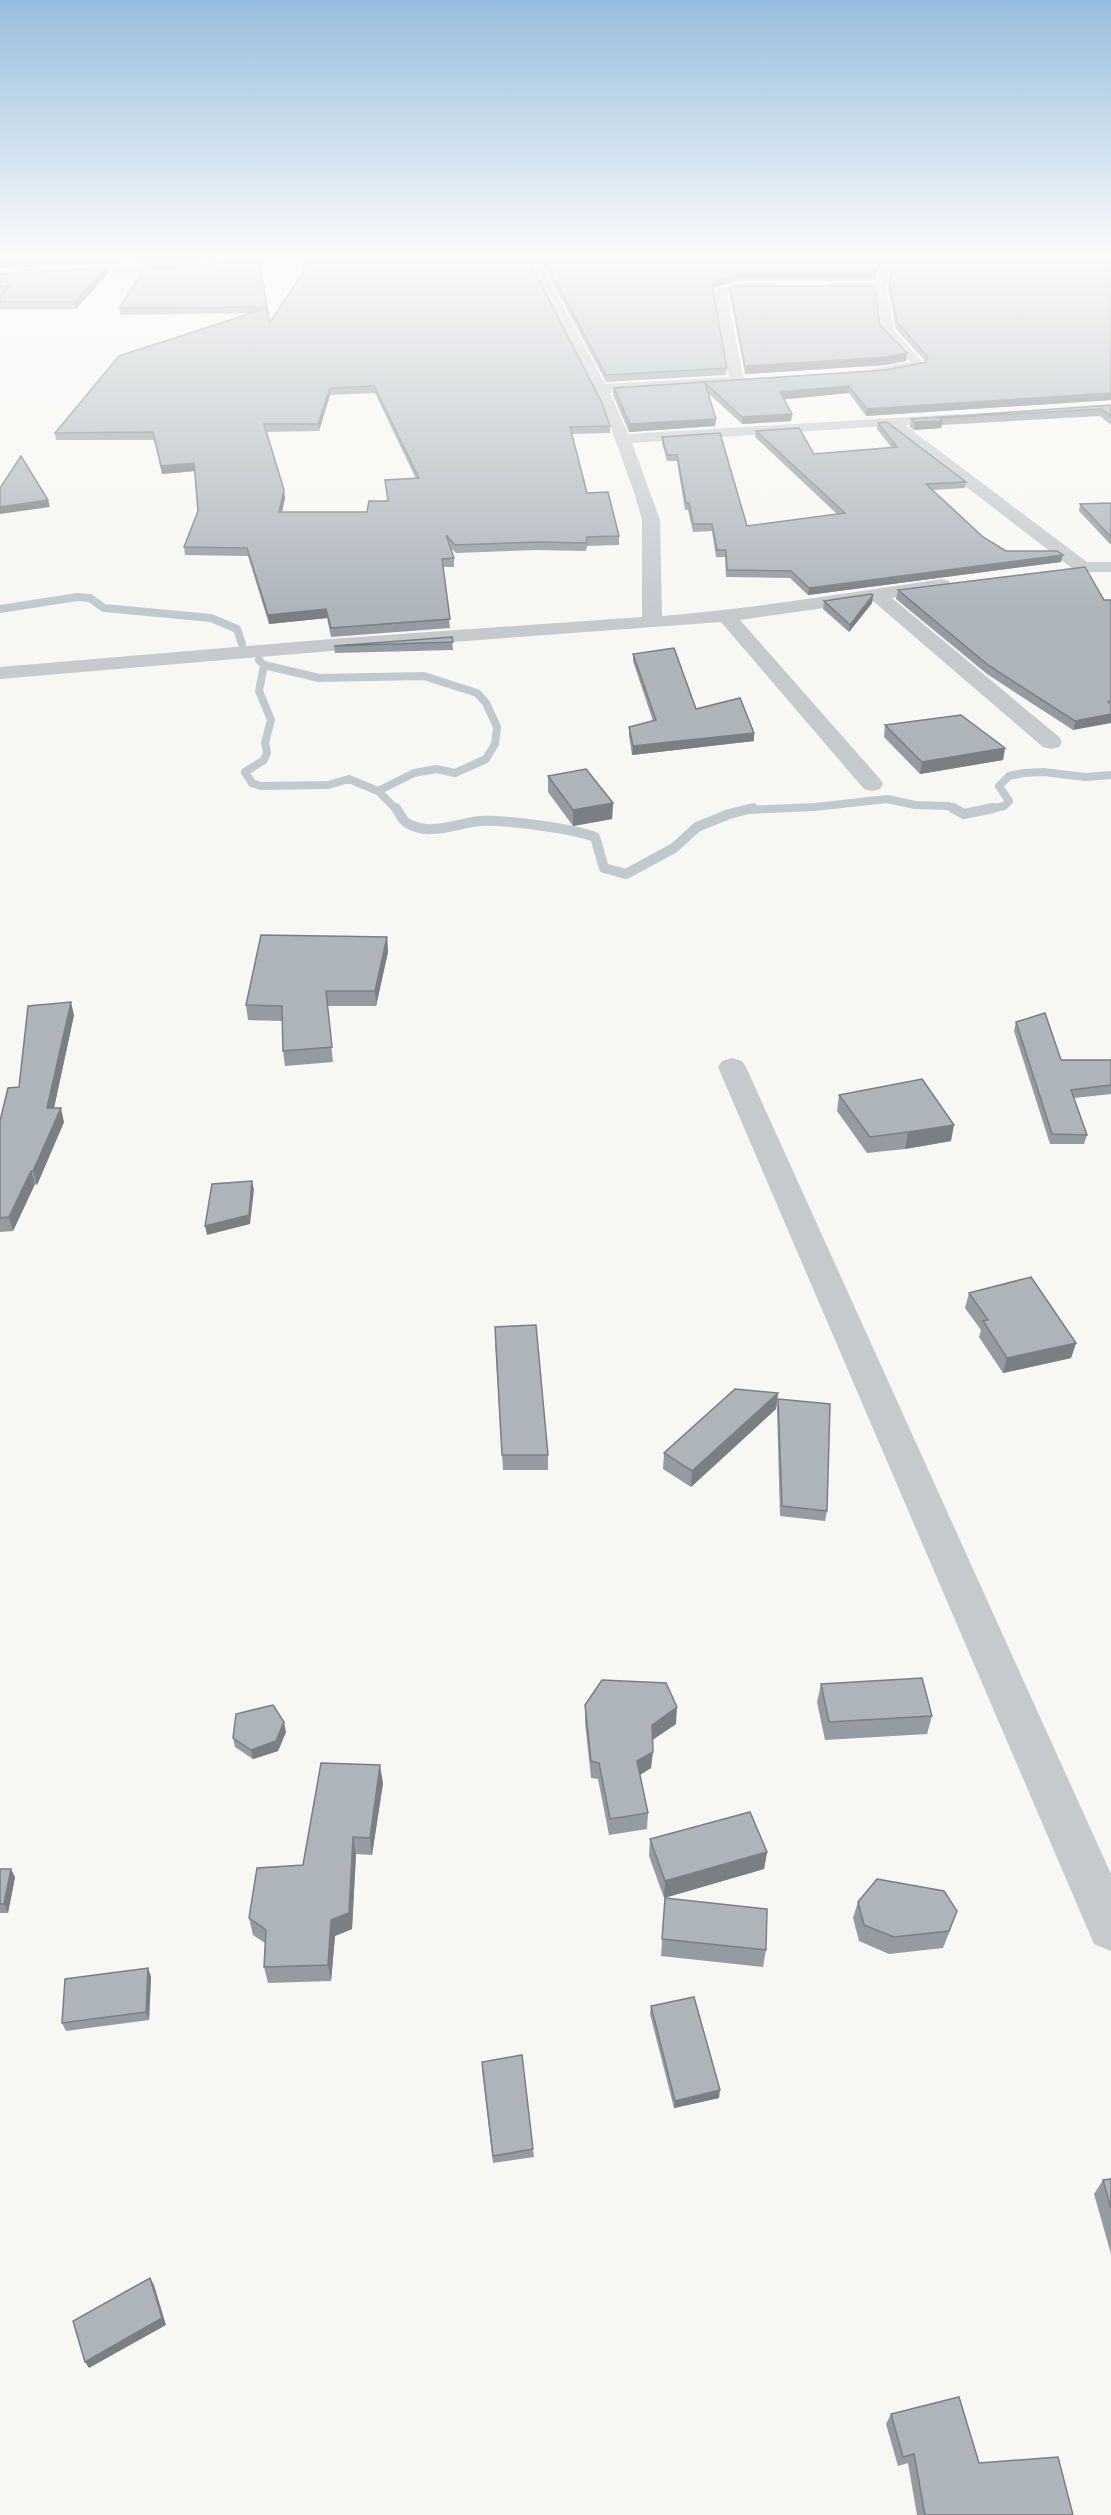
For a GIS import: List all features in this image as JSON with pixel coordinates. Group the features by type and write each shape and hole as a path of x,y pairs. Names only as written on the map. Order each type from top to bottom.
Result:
{"street":[{"path":"592,374 624,440 651,520 652,622"},
{"path":"600,389 743,381 741,374"},
{"path":"624,440 970,416"},
{"path":"890,421 1083,568"},
{"path":"1060,571 1111,567"},
{"path":"0,673 331,645 726,616 956,583"},
{"path":"875,593 1051,742"},
{"path":"726,616 872,784"},
{"path":"732,1067 1111,1928"}],"building":[{"path":"104,374 587,374 602,403 610,426 570,427 587,493 608,492 619,536 587,537 586,543 455,545 446,535 454,558 442,559 450,619 331,628 326,609 268,615 247,548 184,547 198,511 194,463 161,466 153,432 55,433","holes":["374,386 419,478 385,480 388,501 369,501 367,512 279,512 284,490 264,424 318,424 330,388"]},
{"path":"820,374 1111,374 1111,393 867,409 849,386 780,392 792,414 742,417 705,383 716,419 630,424 614,388"},
{"path":"1111,405 1111,416 1101,409 939,418 942,421 915,422 911,419"},
{"path":"887,422 966,482 926,484 983,537 1006,551 1057,551 1063,555 809,588 791,571 727,570 726,550 717,550 712,524 693,524 689,503 686,503 677,455 667,455 662,437 720,433 747,526 845,513 756,431 799,428 814,454 897,447 878,423"},
{"path":"21,456 48,500 0,507 0,488"},
{"path":"1111,503 1111,537 1080,504"},
{"path":"1085,567 1104,600 1111,600 1111,701 1108,702 1111,704 1111,714 1075,721 988,665 898,590"},
{"path":"873,595 850,625 824,601"},
{"path":"452,637 453,642 334,646"},
{"path":"674,648 696,709 740,698 754,733 633,746 629,727 656,720 633,654"},
{"path":"961,715 1005,748 922,762 885,725"},
{"path":"586,769 613,803 573,810 548,776"},
{"path":"261,935 387,937 375,991 326,991 332,1047 283,1051 282,1006 246,1005"},
{"path":"71,1002 47,1108 61,1108 33,1171 9,1217 0,1218 0,1121 8,1088 19,1087 28,1006"},
{"path":"1045,1013 1061,1060 1111,1060 1111,1085 1071,1090 1087,1135 1052,1134 1016,1022"},
{"path":"922,1079 954,1125 870,1137 839,1095"},
{"path":"252,1181 249,1215 205,1226 212,1184"},
{"path":"1031,1277 1076,1343 1007,1358 983,1321 988,1320 969,1293"},
{"path":"536,1325 548,1455 502,1455 495,1327"},
{"path":"735,1389 778,1393 692,1471 664,1453"},
{"path":"778,1399 830,1404 827,1511 782,1506"},
{"path":"922,1678 932,1716 829,1722 821,1684"},
{"path":"602,1680 666,1683 677,1707 652,1725 653,1752 637,1761 648,1813 610,1819 599,1763 591,1761 585,1705"},
{"path":"273,1705 284,1722 276,1741 251,1750 233,1738 236,1714"},
{"path":"321,1763 380,1765 370,1838 353,1837 349,1913 331,1920 328,1965 264,1967 266,1930 249,1918 257,1868 303,1865"},
{"path":"750,1812 767,1852 665,1881 650,1839"},
{"path":"0,1869 11,1869 4,1904 0,1904"},
{"path":"877,1879 944,1891 957,1911 949,1931 894,1937 864,1925 858,1902"},
{"path":"665,1898 767,1909 766,1950 662,1939"},
{"path":"148,1968 146,2012 62,2023 65,1979"},
{"path":"694,1997 720,2090 675,2101 651,2006"},
{"path":"522,2055 533,2149 493,2156 482,2062"},
{"path":"1111,2179 1111,2208 1103,2180"},
{"path":"150,2278 162,2318 85,2362 73,2321"},
{"path":"959,2397 979,2463 1058,2457 1073,2515 925,2515 914,2454 903,2457 891,2414"}],"waterway":[{"path":"0,609 77,597 90,598 104,608 211,618 237,629 242,644"},
{"path":"259,660 264,665"},
{"path":"264,665 319,678 424,676 477,693 486,703 497,727 495,744 486,759 455,773 436,769 414,773 378,791"},
{"path":"264,665 259,691 271,720 265,743 267,753 264,760 245,772 252,783 261,786 328,785 349,779 378,791"},
{"path":"986,810 1004,806 1009,801 999,786 1009,776 1043,772 1086,777 1111,775"},
{"path":"378,791 397,810"},
{"path":"747,810 815,807 887,799 915,805 949,806 956,810"},
{"path":"396,808 407,823 424,829 490,821 538,825 585,834 595,837 604,868 626,874 674,848 697,827 729,814 753,808"},
{"path":"953,808 964,814 993,808"}]}
